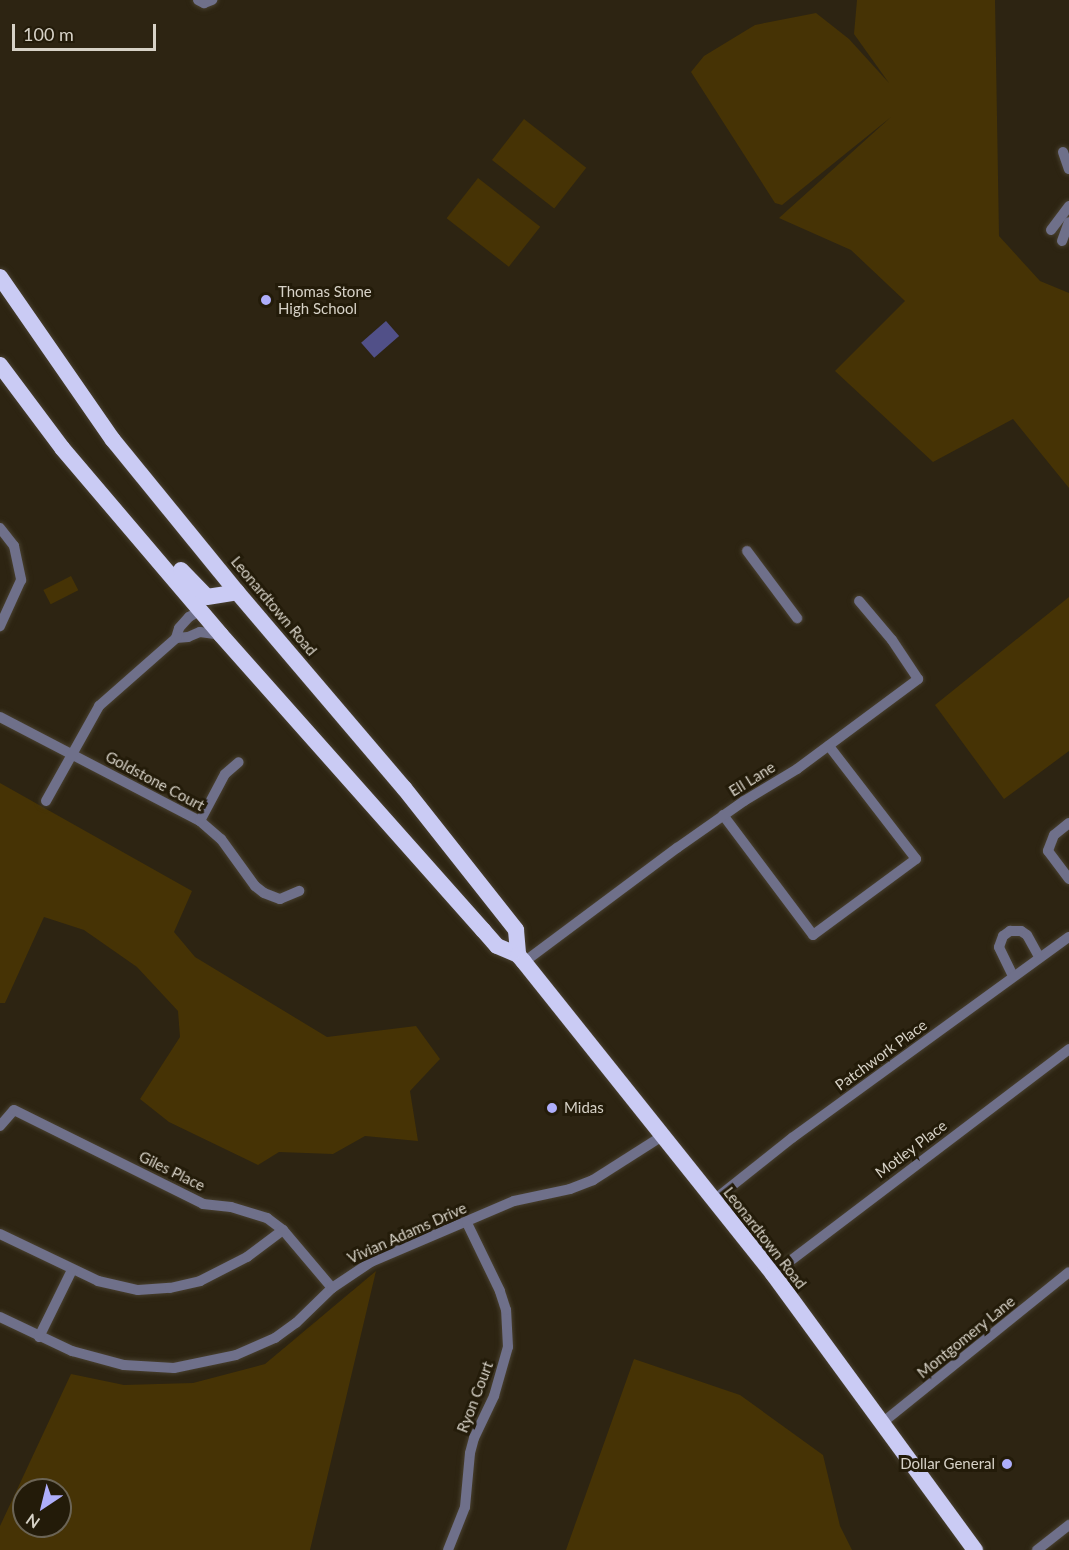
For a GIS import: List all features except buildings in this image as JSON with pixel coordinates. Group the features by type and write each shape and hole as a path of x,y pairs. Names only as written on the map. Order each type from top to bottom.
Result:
{"highway":[{"name":"Leonardtown Road","path":"0,277 113,440 237,592 404,788 516,930 521,959"},
{"name":"Leonardtown Road","path":"0,365 55,439 221,635 483,930 498,946 521,959 664,1135 772,1274 975,1550"},
{"path":"116,511 138,521 204,596 214,597 237,592"},
{"path":"201,610 232,604 243,611 265,637 291,654"}],"street":[{"path":"198,0 204,3 212,0"},
{"path":"1063,153 1069,169"},
{"path":"1051,230 1069,206"},
{"path":"1062,241 1069,222"},
{"path":"0,528 14,546 21,580 0,626"},
{"path":"747,552 797,618"},
{"name":"Ell Lane","path":"521,959 723,815 829,746 918,679 892,640 859,601"},
{"path":"46,801 99,706 176,638 179,628 189,617 201,610"},
{"path":"176,638 188,638 200,632 221,635"},
{"name":"Goldstone Court","path":"0,717 200,821 221,839 255,886 264,893 280,899 299,891"},
{"path":"723,815 813,935 916,859 829,746"},
{"path":"200,821 225,774 239,762"},
{"path":"1069,823 1054,834 1048,851 1069,879"},
{"path":"1013,976 999,947 1003,936 1010,931 1022,931 1027,935 1039,957"},
{"name":"Patchwork Place","path":"714,1200 792,1138 1069,937"},
{"name":"Motley Place","path":"772,1274 1069,1049"},
{"name":"Giles Place","path":"0,1126 14,1110 203,1204 231,1207 267,1218 283,1230 333,1288"},
{"name":"Vivian Adams Drive","path":"0,1317 39,1337 110,1363 141,1368 189,1366 236,1355 275,1338 296,1323 333,1288 371,1262 514,1201 570,1189 592,1180 664,1135"},
{"name":"Ryon Court","path":"448,1550 465,1507 470,1454 474,1438 494,1396 508,1347 503,1300 488,1262 467,1223"},
{"path":"0,1234 72,1270 102,1282 138,1290 170,1288 200,1281 247,1257 283,1230"},
{"path":"39,1337 72,1270"},
{"name":"Montgomery Lane","path":"882,1423 1069,1272"},
{"path":"1037,1550 1069,1525"}],"shaded area":[{"path":"857,0 995,0 999,236 1040,281 1069,293 1069,488 1013,419 933,462 835,371 905,301 851,250 779,218 891,117 782,205 775,203 691,72 704,56 755,25 816,13 849,39 889,83 854,34"},
{"path":"524,119 586,168 554,209 492,160"},
{"path":"478,178 540,227 509,267 447,218"},
{"path":"386,321 399,336 374,358 361,343"},
{"path":"71,576 78,590 51,604 43,590"},
{"path":"1069,597 1069,751 1004,799 935,705"},
{"path":"0,783 192,891 174,932 195,957 327,1037 416,1026 440,1059 410,1091 418,1141 365,1136 333,1154 279,1152 258,1165 169,1122 140,1099 180,1037 178,1011 137,967 84,930 44,917 5,1003 0,1003"},
{"path":"376,1271 310,1550 0,1550 0,1526 12,1500 12,1538 72,1538 72,1478 22,1478 71,1374 124,1385 193,1383 265,1364"},
{"path":"634,1359 740,1395 823,1455 840,1526 852,1550 566,1550"}],"place":[{"name":"Thomas Stone High School","path":"266,300"},
{"name":"Midas","path":"552,1108"},
{"name":"Dollar General","path":"1007,1464"}]}
